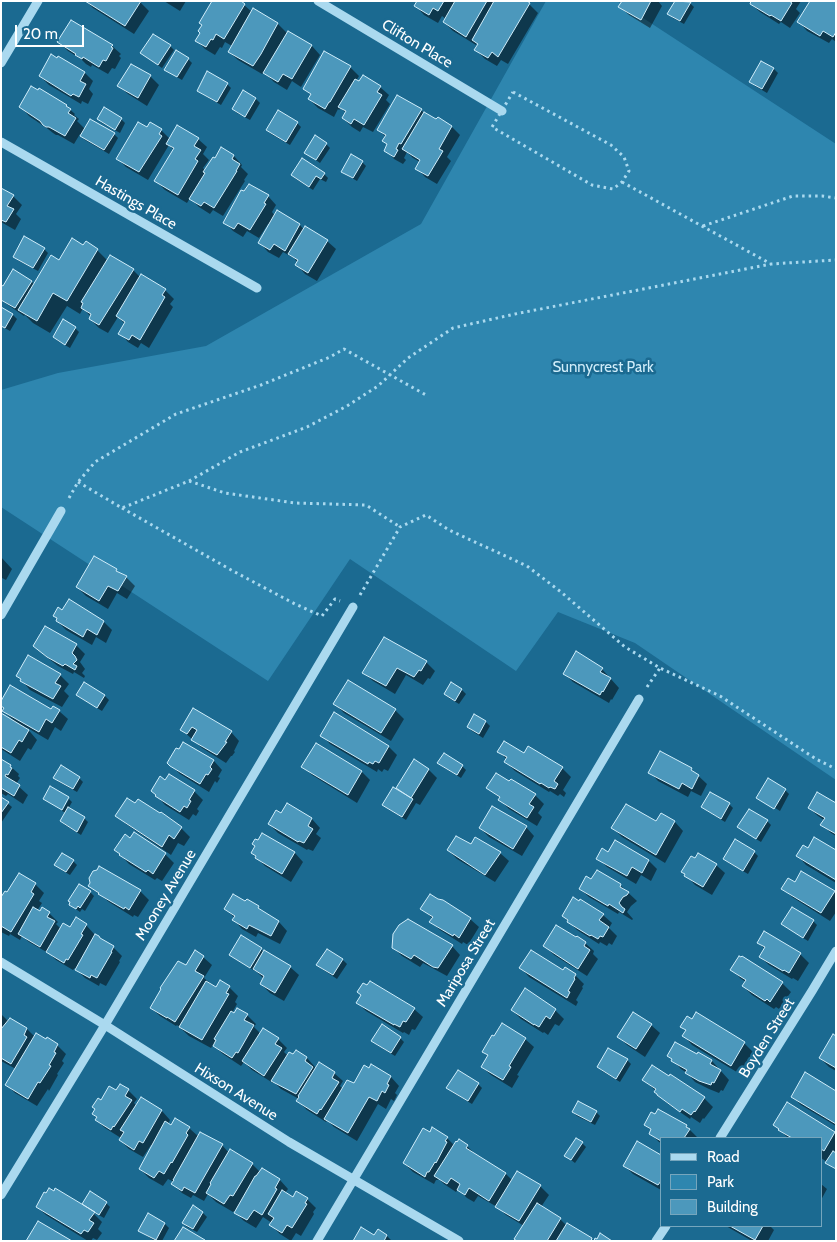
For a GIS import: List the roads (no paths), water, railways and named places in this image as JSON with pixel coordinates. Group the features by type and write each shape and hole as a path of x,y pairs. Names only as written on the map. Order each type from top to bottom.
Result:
{"street":[{"path":"1,63 38,1"},
{"name":"Clifton Place","path":"318,1 502,110"},
{"name":"Hastings Place","path":"1,142 257,288"},
{"path":"1,614 60,511"},
{"name":"Mooney Avenue","path":"1,1195 105,1025 353,607"},
{"name":"Mariposa Street","path":"317,1241 639,699"},
{"name":"Boyden Street","path":"721,1137 836,951"},
{"name":"Hixson Avenue","path":"1,962 105,1025 289,1142 459,1241"},
{"path":"656,1241 665,1227"}],"park label":[{"name":"Sunnycrest Park","path":"603,368"}]}
